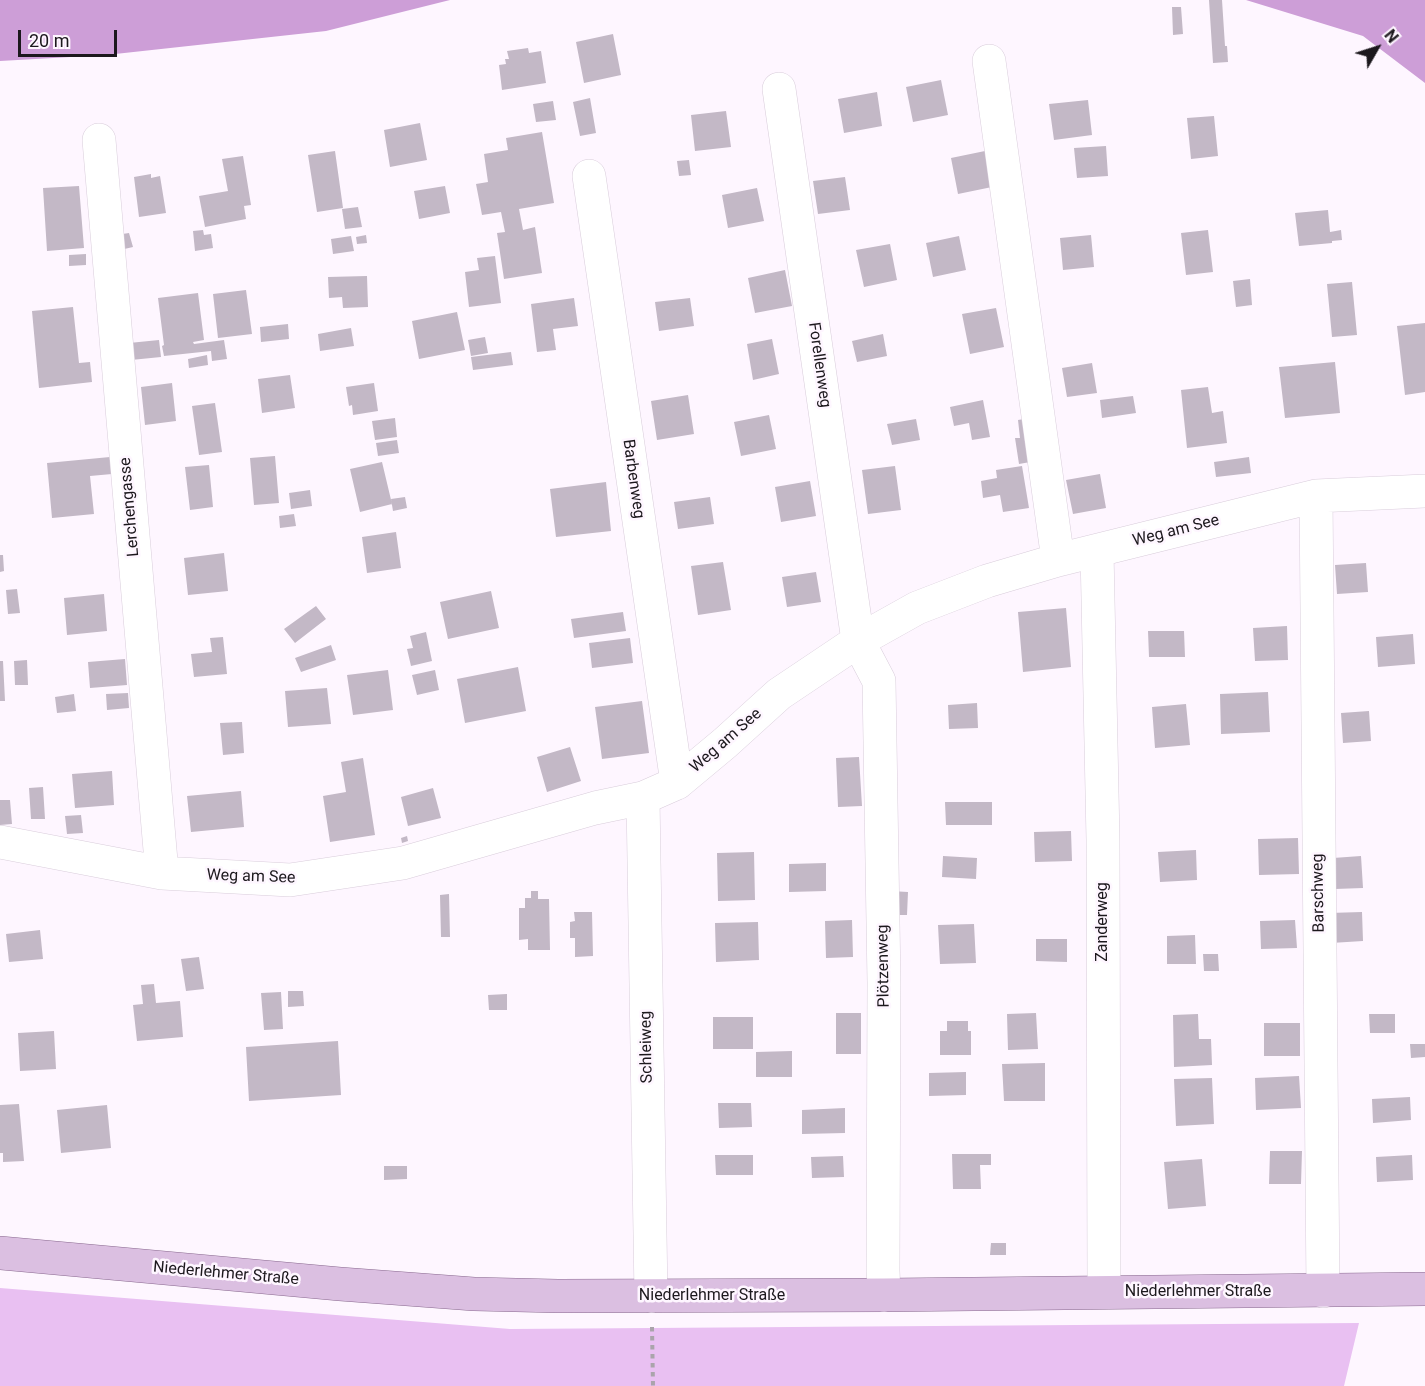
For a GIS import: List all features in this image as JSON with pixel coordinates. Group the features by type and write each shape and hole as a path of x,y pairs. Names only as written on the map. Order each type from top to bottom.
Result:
{"main road":[{"name":"Niederlehmer Straße","path":"0,1253 418,1291 537,1295 884,1295 1425,1289"}],"lane":[{"path":"989,61 1058,560"},
{"name":"Forellenweg","path":"779,89 858,641"},
{"name":"Lerchengasse","path":"99,140 162,873"},
{"name":"Barbenweg","path":"589,176 677,783"},
{"name":"Weg am See","path":"0,843 162,873 290,880 403,863 594,808 643,798 677,783 779,694 858,641 917,608 987,580 1058,560 1316,496 1425,491"},
{"name":"Barschweg","path":"1316,496 1323,1291"},
{"name":"Zanderweg","path":"1097,551 1103,840 1104,1292"},
{"name":"Plötzenweg","path":"858,641 879,681 884,983 884,1295"},
{"name":"Schleiweg","path":"643,798 651,1296"}],"path":[{"path":"651,1296 653,1386"}],"shaded area":[{"path":"0,0 450,0 326,31 106,55 0,61"},
{"path":"1246,0 1425,0 1425,83 1363,36"},
{"path":"0,1288 510,1329 1359,1323 1344,1386 0,1386"}],"building":[{"path":"1209,0 1222,0 1228,62 1213,63"},
{"path":"1172,7 1181,7 1183,34 1173,35"},
{"path":"613,34 621,75 584,83 576,42"},
{"path":"528,48 529,53 541,51 546,83 502,90 499,65 506,64 505,59 509,59 507,51"},
{"path":"941,80 948,115 913,122 906,87"},
{"path":"877,92 882,126 844,133 838,99"},
{"path":"590,98 596,133 580,136 573,102"},
{"path":"1088,100 1092,135 1054,140 1049,104"},
{"path":"553,101 556,120 536,122 533,104"},
{"path":"726,111 731,147 695,151 691,115"},
{"path":"1214,116 1218,156 1191,159 1187,118"},
{"path":"420,123 427,160 390,167 384,130"},
{"path":"542,132 554,203 519,209 523,230 535,227 542,273 504,279 497,233 505,232 501,212 482,215 476,184 488,182 484,154 508,150 506,138"},
{"path":"1106,146 1108,176 1077,178 1074,148"},
{"path":"335,151 343,208 317,212 308,155"},
{"path":"985,151 992,187 958,194 951,158"},
{"path":"243,156 251,205 244,206 246,219 205,227 199,196 228,191 222,159"},
{"path":"689,160 691,175 679,176 677,161"},
{"path":"151,174 151,178 160,176 166,213 139,217 134,177"},
{"path":"845,177 850,210 818,214 813,181"},
{"path":"79,186 84,248 47,251 43,188"},
{"path":"445,186 450,213 419,219 414,191"},
{"path":"757,188 764,221 728,228 722,195"},
{"path":"358,207 362,227 345,229 342,209"},
{"path":"1328,210 1330,232 1341,230 1342,240 1299,246 1295,213"},
{"path":"203,230 204,235 211,234 213,248 195,251 193,231"},
{"path":"1208,230 1213,272 1186,275 1181,233"},
{"path":"129,233 133,247 120,250 116,235"},
{"path":"366,235 367,243 357,244 356,237"},
{"path":"1091,235 1094,267 1063,270 1060,238"},
{"path":"351,236 354,251 333,254 331,239"},
{"path":"959,236 966,270 933,277 926,243"},
{"path":"890,244 897,280 864,287 856,250"},
{"path":"86,254 86,265 69,266 69,255"},
{"path":"495,256 501,303 469,307 465,272 479,270 477,258"},
{"path":"785,270 792,306 755,313 748,278"},
{"path":"367,276 368,307 343,308 342,297 329,298 328,277"},
{"path":"1250,279 1252,305 1236,307 1233,281"},
{"path":"1352,282 1357,335 1332,337 1327,284"},
{"path":"246,290 252,334 218,338 213,294"},
{"path":"198,293 204,340 193,342 194,344 224,340 227,359 212,361 211,351 164,356 158,298"},
{"path":"574,298 578,326 553,329 556,350 537,352 531,304"},
{"path":"690,298 694,326 659,331 655,302"},
{"path":"73,307 79,363 90,362 92,382 39,388 32,311"},
{"path":"996,308 1004,347 970,354 962,314"},
{"path":"457,312 465,350 419,359 412,321"},
{"path":"1425,323 1425,392 1405,395 1397,326"},
{"path":"288,324 289,339 261,342 260,327"},
{"path":"351,328 354,346 320,351 318,334"},
{"path":"883,334 887,356 857,362 852,341"},
{"path":"485,337 488,353 471,356 468,340"},
{"path":"772,339 779,374 753,380 747,344"},
{"path":"159,340 161,357 131,360 129,343"},
{"path":"511,352 513,365 473,370 471,357"},
{"path":"207,355 208,365 189,368 188,359"},
{"path":"1335,362 1340,413 1285,418 1279,367"},
{"path":"1092,363 1097,393 1067,397 1062,368"},
{"path":"290,375 295,408 262,413 258,379"},
{"path":"172,383 176,421 145,425 141,387"},
{"path":"374,383 378,411 353,415 346,387"},
{"path":"1208,387 1212,413 1223,411 1227,443 1187,448 1181,390"},
{"path":"688,395 694,434 657,440 651,401"},
{"path":"1133,396 1136,413 1102,418 1100,400"},
{"path":"983,400 990,437 972,440 969,423 954,426 950,407"},
{"path":"215,403 222,452 199,455 192,406"},
{"path":"769,415 776,449 741,456 734,422"},
{"path":"395,418 397,437 375,440 372,421"},
{"path":"1030,418 1036,461 1019,464 1015,438 1020,438 1018,420"},
{"path":"916,419 920,440 892,445 887,424"},
{"path":"397,440 399,453 378,456 376,443"},
{"path":"275,456 279,503 254,505 250,458"},
{"path":"110,457 112,474 90,476 94,514 52,518 47,463"},
{"path":"1249,457 1251,473 1216,477 1214,462"},
{"path":"382,462 392,504 360,512 350,469"},
{"path":"209,465 213,507 190,510 185,467"},
{"path":"895,466 901,510 868,514 862,470"},
{"path":"1022,466 1029,508 1003,512 1000,495 983,498 981,481 997,478 996,470"},
{"path":"1100,474 1106,508 1073,514 1066,480"},
{"path":"810,481 816,516 781,522 775,487"},
{"path":"606,482 611,531 556,537 550,489"},
{"path":"310,490 312,506 291,509 289,493"},
{"path":"405,497 407,508 393,511 391,499"},
{"path":"710,497 714,524 678,529 674,502"},
{"path":"294,514 296,526 280,528 279,516"},
{"path":"396,532 401,568 367,573 362,537"},
{"path":"224,553 228,591 188,595 184,558"},
{"path":"0,555 3,555 4,571 0,572"},
{"path":"723,562 731,610 698,615 691,566"},
{"path":"1366,563 1368,592 1337,594 1335,565"},
{"path":"816,572 821,602 787,607 782,577"},
{"path":"17,589 20,613 8,614 6,590"},
{"path":"491,591 499,628 448,639 440,602"},
{"path":"104,594 107,631 67,635 64,598"},
{"path":"316,606 326,619 295,643 284,629"},
{"path":"1066,608 1071,667 1023,672 1018,612"},
{"path":"623,612 626,631 574,638 571,619"},
{"path":"1287,626 1288,660 1255,661 1253,628"},
{"path":"1148,631 1184,631 1185,657 1149,657"},
{"path":"426,632 432,661 411,666 407,649 413,648 410,636"},
{"path":"1413,634 1415,664 1378,667 1376,637"},
{"path":"223,637 227,674 194,677 191,654 212,652 210,638"},
{"path":"630,638 633,663 592,668 589,643"},
{"path":"331,645 336,660 301,672 295,658"},
{"path":"125,659 127,685 90,688 88,662"},
{"path":"27,660 28,685 15,685 14,661"},
{"path":"0,661 3,661 5,701 0,701"},
{"path":"518,667 526,711 465,723 457,679"},
{"path":"388,670 393,710 353,715 347,675"},
{"path":"435,670 439,690 417,695 412,675"},
{"path":"327,688 331,724 288,727 285,691"},
{"path":"1268,692 1270,732 1221,734 1220,694"},
{"path":"128,693 129,708 107,710 106,694"},
{"path":"74,694 76,711 57,713 55,697"},
{"path":"642,701 649,753 602,759 595,707"},
{"path":"977,703 978,728 949,729 948,705"},
{"path":"1186,704 1190,745 1155,748 1152,707"},
{"path":"1369,711 1371,741 1343,743 1341,713"},
{"path":"242,722 244,753 223,755 220,723"},
{"path":"570,747 581,781 547,792 537,757"},
{"path":"859,757 862,806 838,807 836,758"},
{"path":"363,758 375,835 330,842 323,796 346,792 341,762"},
{"path":"112,771 114,805 75,808 72,774"},
{"path":"43,787 45,819 31,819 29,788"},
{"path":"433,788 441,818 408,826 401,797"},
{"path":"241,791 244,827 191,832 187,796"},
{"path":"0,800 10,800 12,824 0,825"},
{"path":"945,802 992,802 992,825 946,825"},
{"path":"81,815 83,833 67,834 65,816"},
{"path":"1071,831 1072,861 1035,862 1034,832"},
{"path":"407,836 408,841 402,843 401,838"},
{"path":"1298,838 1299,874 1259,875 1258,839"},
{"path":"1196,850 1197,880 1160,882 1158,852"},
{"path":"754,852 755,900 718,901 717,853"},
{"path":"943,856 977,858 976,879 942,877"},
{"path":"1361,856 1363,888 1335,889 1333,858"},
{"path":"826,863 826,891 789,892 789,864"},
{"path":"531,891 538,891 538,899 549,899 550,950 528,950 528,939 519,940 519,908 525,908 525,898 531,898"},
{"path":"890,891 908,892 907,915 890,915"},
{"path":"449,894 450,937 441,937 440,895"},
{"path":"574,912 592,912 593,956 575,957 575,938 570,938 570,922 575,921"},
{"path":"1362,912 1363,941 1331,943 1329,913"},
{"path":"852,920 853,957 826,958 825,921"},
{"path":"1295,920 1297,948 1261,949 1260,921"},
{"path":"758,922 759,960 716,962 715,923"},
{"path":"974,924 976,963 940,964 938,925"},
{"path":"40,930 43,959 9,962 6,934"},
{"path":"1195,935 1196,964 1167,964 1167,936"},
{"path":"1036,939 1067,939 1067,962 1036,961"},
{"path":"1203,954 1218,954 1219,971 1204,971"},
{"path":"199,957 204,989 186,991 181,959"},
{"path":"154,984 156,1003 180,1001 183,1037 137,1041 133,1005 143,1004 141,985"},
{"path":"288,991 303,991 304,1006 288,1007"},
{"path":"281,992 283,1029 264,1030 261,993"},
{"path":"507,994 507,1010 489,1010 488,995"},
{"path":"836,1013 861,1013 861,1054 836,1054"},
{"path":"1036,1013 1038,1049 1008,1050 1007,1014"},
{"path":"1198,1014 1199,1039 1211,1039 1212,1065 1174,1067 1173,1015"},
{"path":"1369,1014 1395,1014 1395,1033 1370,1033"},
{"path":"713,1017 753,1017 753,1049 713,1049"},
{"path":"947,1021 968,1021 968,1031 971,1031 971,1055 940,1055 940,1031 947,1031"},
{"path":"1264,1023 1300,1023 1300,1056 1264,1056"},
{"path":"54,1031 56,1069 20,1071 18,1033"},
{"path":"338,1041 341,1095 249,1101 246,1047"},
{"path":"1410,1044 1425,1044 1425,1057 1411,1058"},
{"path":"792,1051 792,1077 756,1077 756,1052"},
{"path":"1045,1063 1045,1101 1004,1101 1002,1064"},
{"path":"966,1072 966,1095 929,1096 929,1073"},
{"path":"1299,1076 1301,1108 1256,1110 1255,1078"},
{"path":"1212,1078 1214,1124 1176,1126 1174,1079"},
{"path":"1410,1097 1411,1120 1373,1123 1372,1099"},
{"path":"718,1103 751,1103 752,1127 719,1128"},
{"path":"19,1104 24,1161 3,1162 3,1153 0,1153 0,1105"},
{"path":"107,1105 111,1148 61,1153 57,1110"},
{"path":"845,1108 845,1133 802,1134 802,1110"},
{"path":"1270,1151 1302,1151 1301,1184 1269,1184"},
{"path":"952,1154 991,1154 991,1165 980,1165 981,1189 953,1189"},
{"path":"715,1155 753,1155 753,1175 716,1175"},
{"path":"1412,1155 1413,1180 1377,1182 1376,1157"},
{"path":"843,1156 844,1177 812,1178 811,1157"},
{"path":"1202,1159 1206,1206 1168,1209 1164,1162"},
{"path":"384,1166 407,1166 407,1179 384,1180"},
{"path":"991,1243 1006,1243 1006,1255 990,1255"}]}
